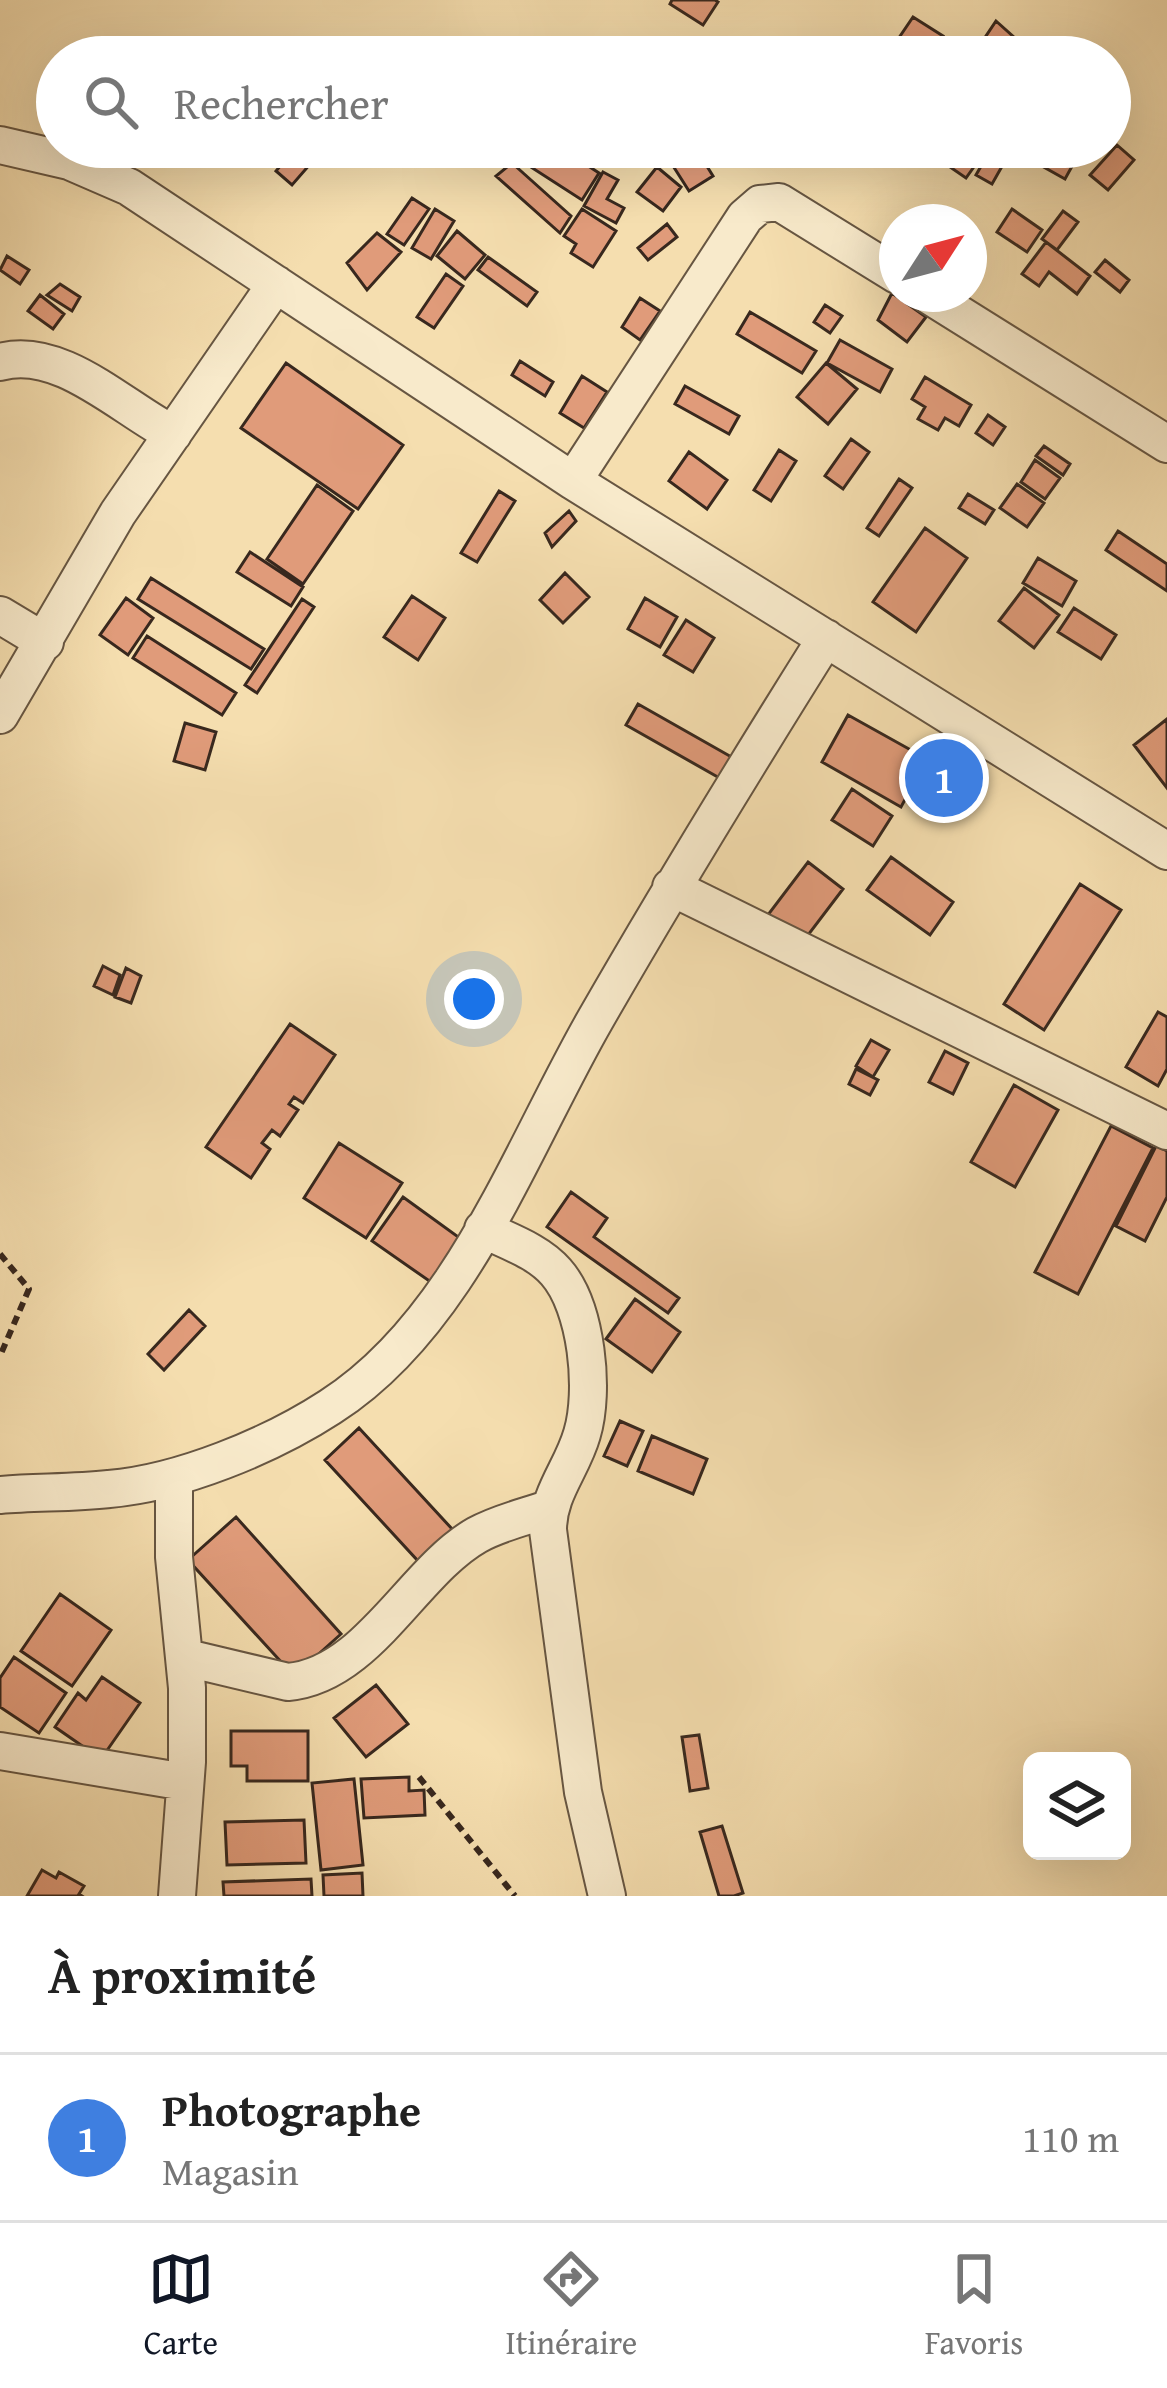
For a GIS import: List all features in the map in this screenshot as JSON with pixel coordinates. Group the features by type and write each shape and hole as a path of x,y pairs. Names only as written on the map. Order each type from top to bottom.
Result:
{"street":[{"path":"0,145 36,153"},
{"path":"85,168 129,187 573,481 1167,851"},
{"path":"573,481 745,217 760,204 779,202 879,264"},
{"path":"0,716 118,513 276,284"},
{"path":"956,312 1167,444"},
{"path":"0,362 19,357 47,362 173,434"},
{"path":"0,615 45,642"},
{"path":"0,1495 112,1489 174,1477 276,1437 330,1408 373,1376 445,1292 671,887 826,638"},
{"path":"671,887 1167,1131"},
{"path":"483,1229 556,1271 571,1294 586,1358 589,1400 581,1438 548,1509 583,1792 607,1896"},
{"path":"174,1477 174,1557 187,1658 177,1896"},
{"path":"187,1658 288,1682 304,1681 344,1657 393,1617 478,1534 548,1509"},
{"path":"0,1751 185,1782"}],"path":[{"path":"0,1254 29,1289 0,1356"},
{"path":"418,1777 514,1896"}],"building":[{"path":"672,0 718,2 703,25 670,4"},
{"path":"913,17 943,36 900,36"},
{"path":"996,21 1013,36 986,36"},
{"path":"278,168 307,168 292,185 276,171"},
{"path":"506,168 518,168 571,216 560,233 496,176"},
{"path":"532,168 591,168 599,173 582,200"},
{"path":"656,168 681,187 663,211 637,192"},
{"path":"674,168 708,168 713,176 689,191"},
{"path":"951,168 973,168 966,178"},
{"path":"980,168 1001,168 992,184 976,175"},
{"path":"1045,168 1071,168 1065,179"},
{"path":"1096,168 1127,168 1108,190 1090,175"},
{"path":"603,172 618,180 607,199 624,208 616,223 584,206"},
{"path":"412,198 429,209 404,245 387,234"},
{"path":"435,209 454,221 431,259 412,248"},
{"path":"582,209 616,231 593,267 571,253 576,244 564,236"},
{"path":"1012,209 1042,230 1027,252 997,232"},
{"path":"1063,211 1078,222 1057,250 1042,239"},
{"path":"667,224 677,237 648,260 638,248"},
{"path":"457,231 485,255 465,279 437,256"},
{"path":"377,233 401,252 367,290 347,263"},
{"path":"1046,242 1090,276 1077,294 1049,272 1039,286 1022,274"},
{"path":"7,256 29,270 20,284 0,270"},
{"path":"488,257 537,292 527,306 478,270"},
{"path":"1105,260 1129,280 1120,292 1095,272"},
{"path":"446,274 463,286 434,328 417,317"},
{"path":"60,284 80,297 72,311 47,295"},
{"path":"40,295 64,314 53,329 28,311"},
{"path":"640,298 660,311 640,340 622,327"},
{"path":"825,305 842,316 830,333 814,322"},
{"path":"750,312 816,351 802,373 737,334"},
{"path":"882,312 919,312 926,317 907,342 878,320"},
{"path":"840,340 892,369 880,392 827,363"},
{"path":"520,361 553,382 545,396 512,375"},
{"path":"286,363 403,445 358,509 241,428"},
{"path":"826,363 857,389 828,424 797,397"},
{"path":"582,376 607,392 584,428 560,413"},
{"path":"925,377 971,405 959,426 945,418 938,430 918,419 925,407 912,399"},
{"path":"685,386 739,416 729,434 675,404"},
{"path":"988,415 1005,427 993,445 976,433"},
{"path":"851,439 869,452 843,489 825,476"},
{"path":"1044,446 1070,464 1063,475 1036,456"},
{"path":"779,450 796,461 771,501 754,490"},
{"path":"689,452 727,480 707,509 669,481"},
{"path":"1035,460 1060,478 1045,499 1021,482"},
{"path":"899,479 912,488 879,536 867,528"},
{"path":"1017,484 1044,503 1027,527 1000,508"},
{"path":"317,485 353,511 303,584 267,559"},
{"path":"499,491 515,501 477,562 461,553"},
{"path":"968,494 994,510 985,524 959,508"},
{"path":"569,511 576,521 552,547 545,533"},
{"path":"925,528 967,558 916,632 873,602"},
{"path":"1118,531 1167,564 1167,591 1106,550"},
{"path":"250,552 303,587 291,606 237,572"},
{"path":"1038,558 1076,581 1062,606 1023,583"},
{"path":"565,573 589,597 563,623 540,600"},
{"path":"151,578 264,649 251,669 138,599"},
{"path":"1024,588 1059,615 1034,648 999,621"},
{"path":"412,596 445,618 418,660 384,637"},
{"path":"126,598 153,618 128,655 100,635"},
{"path":"645,598 677,617 660,647 628,629"},
{"path":"302,599 314,607 257,693 245,685"},
{"path":"1074,608 1116,635 1101,659 1058,632"},
{"path":"686,620 714,638 693,672 664,655"},
{"path":"147,636 236,693 222,715 133,658"},
{"path":"638,704 735,759 723,780 626,725"},
{"path":"848,715 927,759 901,807 822,762"},
{"path":"1167,719 1167,788 1134,745"},
{"path":"185,723 216,732 205,770 174,761"},
{"path":"852,789 892,816 873,846 832,820"},
{"path":"891,857 953,902 930,935 867,890"},
{"path":"808,862 843,889 799,947 764,920"},
{"path":"1080,884 1121,910 1044,1030 1004,1004"},
{"path":"103,966 120,975 113,995 94,986"},
{"path":"126,968 141,976 131,1003 115,997"},
{"path":"1158,1012 1167,1017 1167,1069 1158,1086 1126,1067"},
{"path":"290,1024 335,1055 303,1103 294,1097 289,1104 298,1110 280,1136 272,1130 262,1143 270,1149 251,1178 206,1147"},
{"path":"871,1040 889,1050 873,1077 856,1066"},
{"path":"945,1051 968,1063 953,1094 929,1082"},
{"path":"856,1069 878,1080 870,1095 849,1084"},
{"path":"1014,1085 1058,1110 1015,1187 971,1162"},
{"path":"1111,1126 1153,1148 1078,1294 1035,1272"},
{"path":"339,1143 402,1183 366,1238 304,1198"},
{"path":"1156,1146 1167,1151 1167,1197 1145,1241 1116,1226"},
{"path":"571,1192 607,1218 594,1237 679,1298 668,1313 547,1227"},
{"path":"403,1197 468,1244 438,1287 372,1241"},
{"path":"635,1299 680,1332 652,1372 606,1339"},
{"path":"189,1310 205,1326 164,1370 148,1354"},
{"path":"620,1421 643,1431 627,1466 604,1456"},
{"path":"359,1428 453,1530 419,1562 325,1460"},
{"path":"652,1436 707,1459 693,1494 638,1471"},
{"path":"236,1517 341,1634 294,1676 188,1560"},
{"path":"60,1594 111,1630 72,1686 21,1651"},
{"path":"14,1657 66,1693 39,1733 0,1707 0,1678"},
{"path":"102,1677 140,1703 101,1759 55,1727 78,1693 86,1700"},
{"path":"376,1685 408,1724 366,1757 334,1718"},
{"path":"231,1731 308,1731 308,1781 247,1781 247,1766 231,1766"},
{"path":"699,1735 708,1788 690,1791 682,1737"},
{"path":"409,1777 409,1791 424,1790 425,1815 364,1818 361,1779"},
{"path":"354,1779 363,1865 321,1870 312,1783"},
{"path":"304,1820 306,1863 227,1865 225,1822"},
{"path":"722,1826 743,1893 734,1896 719,1896 700,1832"},
{"path":"42,1870 56,1878 59,1872 84,1886 82,1896 27,1896"},
{"path":"362,1873 363,1896 324,1896 323,1875"},
{"path":"311,1879 312,1896 224,1896 223,1882"}],"place":[{"name":"Photographe","path":"944,778"}]}
